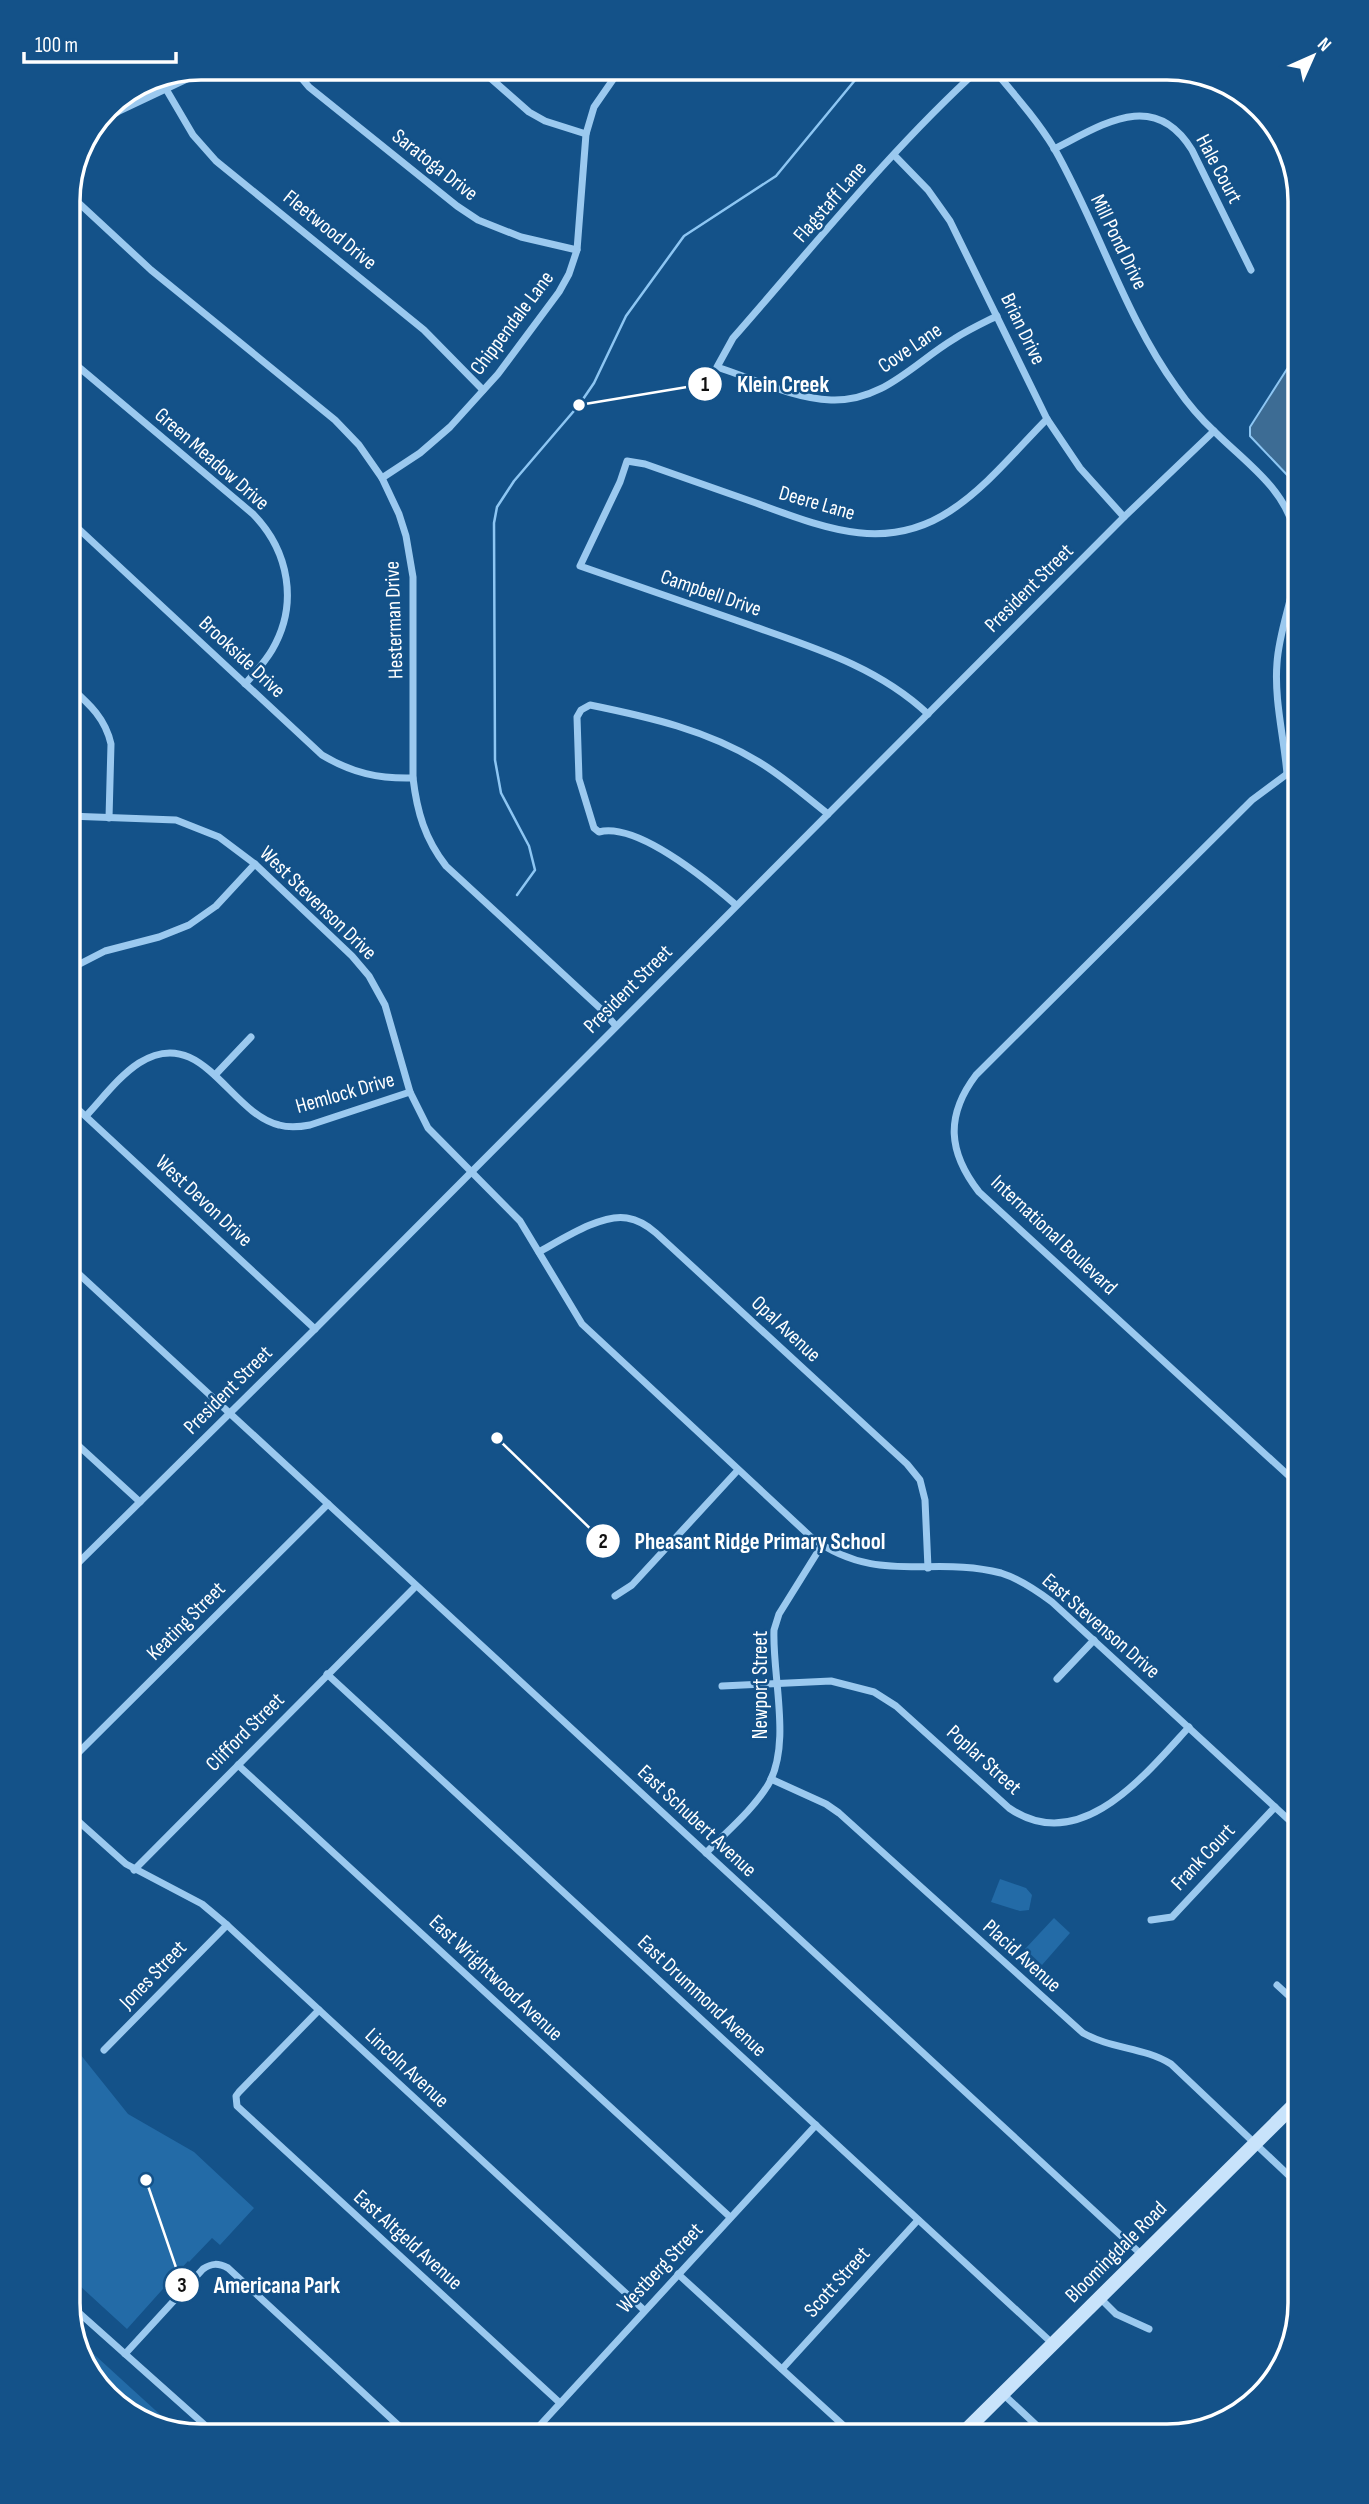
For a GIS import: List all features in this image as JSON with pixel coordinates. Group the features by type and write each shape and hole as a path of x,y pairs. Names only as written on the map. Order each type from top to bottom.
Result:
{"main road":[{"name":"Bloomingdale Road","path":"972,2424 1288,2111"}],"street":[{"name":"Saratoga Drive","path":"303,80 467,213 495,228 521,237 577,250"},
{"path":"493,80 529,112 545,121 586,134"},
{"name":"Chippendale Lane","path":"382,478 438,439 483,390 559,292 569,274 577,250 586,134 594,107 612,80"},
{"name":"Flagstaff Lane","path":"717,367 733,338 942,101 965,81"},
{"name":"Mill Pond Drive","path":"1003,81 1054,149 1155,354 1177,388 1214,431 1274,489 1288,513"},
{"path":"119,113 179,83"},
{"name":"Fleetwood Drive","path":"166,89 192,135 216,161 425,330 483,390"},
{"name":"Hale Court","path":"1054,149 1127,116 1145,115 1171,125 1192,149 1251,270"},
{"name":"Brian Drive","path":"894,155 928,190 950,221 1047,419 1080,468 1124,517"},
{"name":"Hesterman Drive","path":"81,205 151,270 335,420 359,445 382,478 406,536 413,577 414,778 417,808 429,843 446,866 616,1026"},
{"name":"Cove Lane","path":"717,367 816,398 834,400 866,395 900,379 954,339 997,316"},
{"name":"Green Meadow Drive","path":"81,369 253,514 274,541 286,575 286,616 271,652 245,684"},
{"name":"Deere Lane","path":"627,461 645,464 834,530 868,534 895,532 922,524 950,511 1047,419"},
{"name":"President Street","path":"80,1561 1124,517 1214,431"},
{"name":"Campbell Drive","path":"627,461 620,482 580,566 837,656 880,677 928,714"},
{"name":"Brookside Drive","path":"81,531 316,750 336,763 368,776 414,778"},
{"name":"Mill Pond Drive","path":"1287,774 1276,688 1279,648 1288,610"},
{"path":"81,697 94,709 109,733 109,818"},
{"path":"736,905 699,874 661,851 617,831 599,832 594,828 579,779 577,717 581,710 590,705 651,718 702,733 758,761 786,779 828,814"},
{"name":"International Boulevard","path":"1287,774 1252,800 976,1075 959,1102 953,1126 957,1153 965,1173 979,1192 1288,1475"},
{"name":"West Stevenson Drive","path":"81,817 176,820 219,837 255,864 352,956 369,976 385,1005 410,1092 428,1128 520,1221 539,1252"},
{"path":"81,964 105,951 159,937 189,925 216,906 255,864"},
{"path":"215,1075 251,1037"},
{"name":"Hemlock Drive","path":"86,1116 127,1073 147,1059 168,1054 186,1056 200,1063 261,1117 288,1127 310,1125 410,1092"},
{"name":"West Devon Drive","path":"81,1111 315,1329"},
{"name":"Opal Avenue","path":"539,1252 606,1219 624,1217 642,1222 656,1233 907,1464 920,1480 925,1500 928,1568"},
{"name":"East Stevenson Drive","path":"539,1252 582,1324 822,1545 849,1559 877,1566 987,1570 1024,1582 1052,1602 1288,1819"},
{"name":"East Schubert Avenue","path":"80,1276 1142,2255"},
{"path":"80,1447 140,1502"},
{"path":"615,1596 632,1585 738,1470"},
{"name":"Keating Street","path":"80,1751 328,1504"},
{"name":"Newport Street","path":"706,1853 759,1798 771,1779 779,1740 774,1630 779,1614 822,1545"},
{"name":"Clifford Street","path":"134,1870 416,1586"},
{"path":"1057,1679 1094,1640"},
{"name":"East Drummond Avenue","path":"327,1674 1053,2344"},
{"name":"Poplar Street","path":"722,1686 831,1681 874,1692 896,1706 1009,1808 1026,1818 1049,1824 1063,1823 1089,1813 1126,1794 1189,1727"},
{"name":"East Wrightwood Avenue","path":"238,1765 730,2217"},
{"name":"Placid Avenue","path":"771,1779 826,1804 839,1813 1083,2033 1114,2046 1160,2057 1171,2064 1288,2175"},
{"name":"Frank Court","path":"1151,1920 1172,1917 1275,1807"},
{"path":"80,1823 134,1870"},
{"name":"Lincoln Avenue","path":"134,1870 202,1904 227,1925 644,2310"},
{"name":"Jones Street","path":"104,2050 227,1925"},
{"path":"1277,1985 1288,1995"},
{"name":"East Altgeld Avenue","path":"319,2010 239,2092 235,2101 240,2109 560,2403"},
{"name":"Westberg Street","path":"541,2423 816,2125"},
{"name":"Scott Street","path":"782,2369 918,2220"},
{"path":"125,2354 203,2269 215,2263 228,2268 397,2423"},
{"path":"678,2274 842,2424"},
{"path":"1100,2297 1116,2314 1149,2329"},
{"path":"81,2314 203,2423"},
{"path":"1003,2394 1035,2424"}],"shaded area":[{"path":"1287,369 1288,476 1250,436 1250,427"},
{"path":"1000,1879 1026,1888 1032,1895 1029,1910 1020,1911 991,1902"},
{"path":"1054,1918 1070,1933 1042,1965 1025,1949"},
{"path":"80,2054 128,2114 194,2152 254,2208 220,2245 212,2238 127,2329 80,2286"},
{"path":"92,2352 163,2417 128,2399 105,2376"}],"waterway":[{"path":"517,895 535,870 529,846 501,793 495,760 494,523 497,507 514,481 579,405 594,383 626,316 684,236 776,176 855,81"}],"place":[{"name":"Klein Creek","path":"579,405"},
{"name":"Pheasant Ridge Primary School","path":"497,1438"},
{"name":"Americana Park","path":"146,2180"}]}
